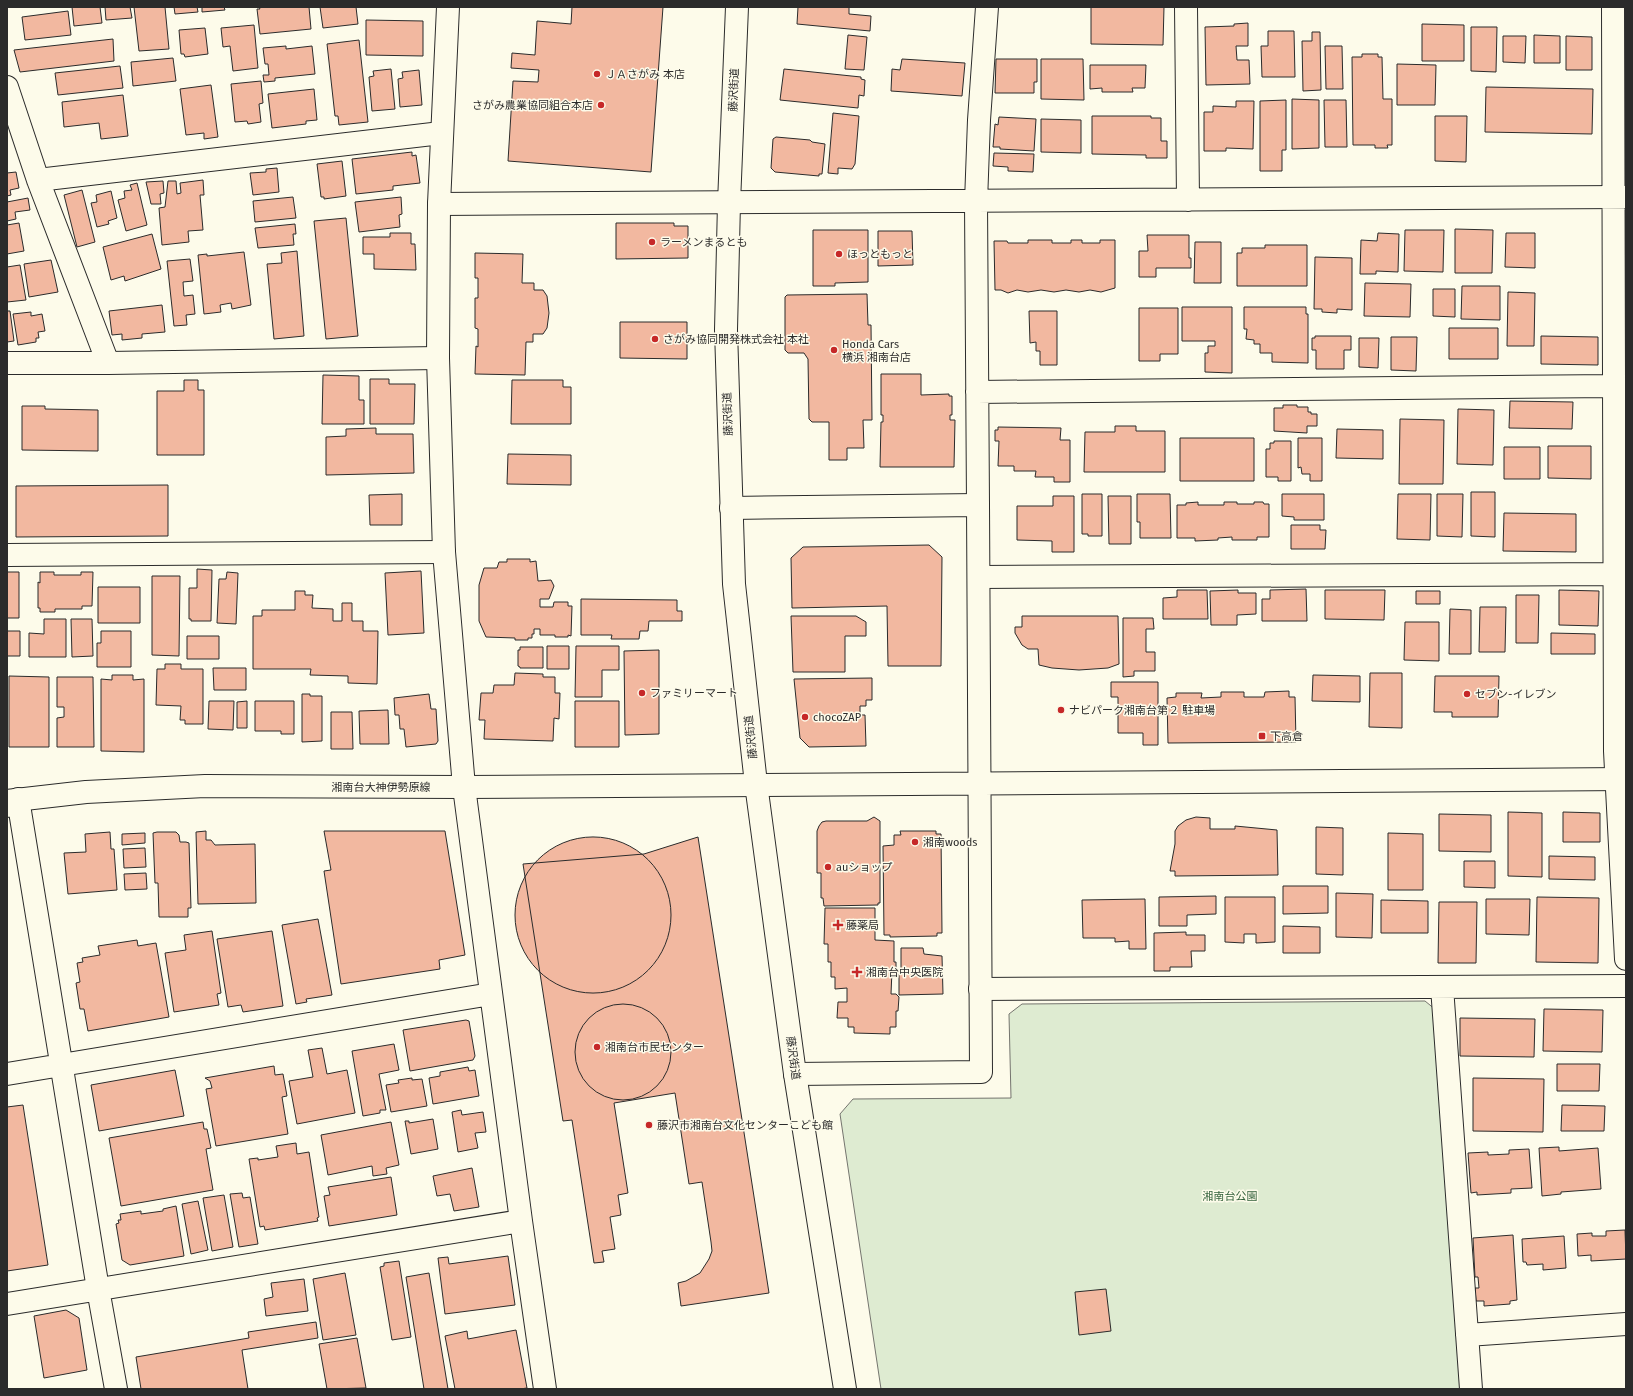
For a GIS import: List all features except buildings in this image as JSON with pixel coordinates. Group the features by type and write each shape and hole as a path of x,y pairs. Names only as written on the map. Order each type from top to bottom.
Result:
{"main road":[{"path":"448,7 441,133 439,204 438,358 444,552 464,787 521,1221 546,1389"},
{"name":"藤沢街道","path":"737,7 729,203 726,330 730,508 734,584 756,784 795,1074 845,1389"},
{"path":"795,1074 981,1072 976,202 979,120 987,7"},
{"path":"1186,7 1188,200"},
{"path":"1614,7 1620,197 1615,386 1614,574 1626,958"},
{"path":"7,87 38,180 108,363"},
{"path":"38,180 441,133"},
{"path":"439,204 1620,197"},
{"path":"7,363 438,358"},
{"path":"977,392 1615,386"},
{"path":"730,508 978,505"},
{"path":"7,555 444,552"},
{"path":"979,578 1614,574"},
{"name":"湘南台大神伊勢原線","path":"11,802 86,792 205,786 464,787 1621,779"},
{"path":"11,802 62,1065 98,1289 116,1389"},
{"path":"980,989 1626,986"},
{"path":"1442,987 1471,1389"},
{"path":"7,1074 491,994"},
{"path":"7,1304 521,1221"},
{"path":"1467,1335 1626,1324"}],"green space":[{"name":"湘南台公園","path":"1425,1001 1436,1010 1463,1389 881,1389 840,1114 853,1099 1011,1098 1009,1014 1022,1004"}],"place":[{"name":"ＪＡさがみ 本店","path":"597,74"},
{"name":"さがみ農業協同組合本店","path":"601,105"},
{"name":"ラーメンまるとも","path":"652,242"},
{"name":"ほっともっと","path":"839,254"},
{"name":"さがみ協同開発株式会社 本社","path":"655,339"},
{"name":"Honda Cars 横浜 湘南台店","path":"834,350"},
{"name":"ファミリーマート","path":"642,693"},
{"name":"セブン-イレブン","path":"1467,694"},
{"name":"ナビパーク湘南台第２ 駐車場","path":"1061,710"},
{"name":"chocoZAP","path":"805,717"},
{"name":"下高倉","path":"1262,736"},
{"name":"湘南woods","path":"915,842"},
{"name":"auショップ","path":"828,867"},
{"name":"藤薬局","path":"838,925"},
{"name":"湘南台中央医院","path":"857,972"},
{"name":"湘南台市民センター","path":"597,1047"},
{"name":"藤沢市湘南台文化センターこども館","path":"649,1125"}]}
